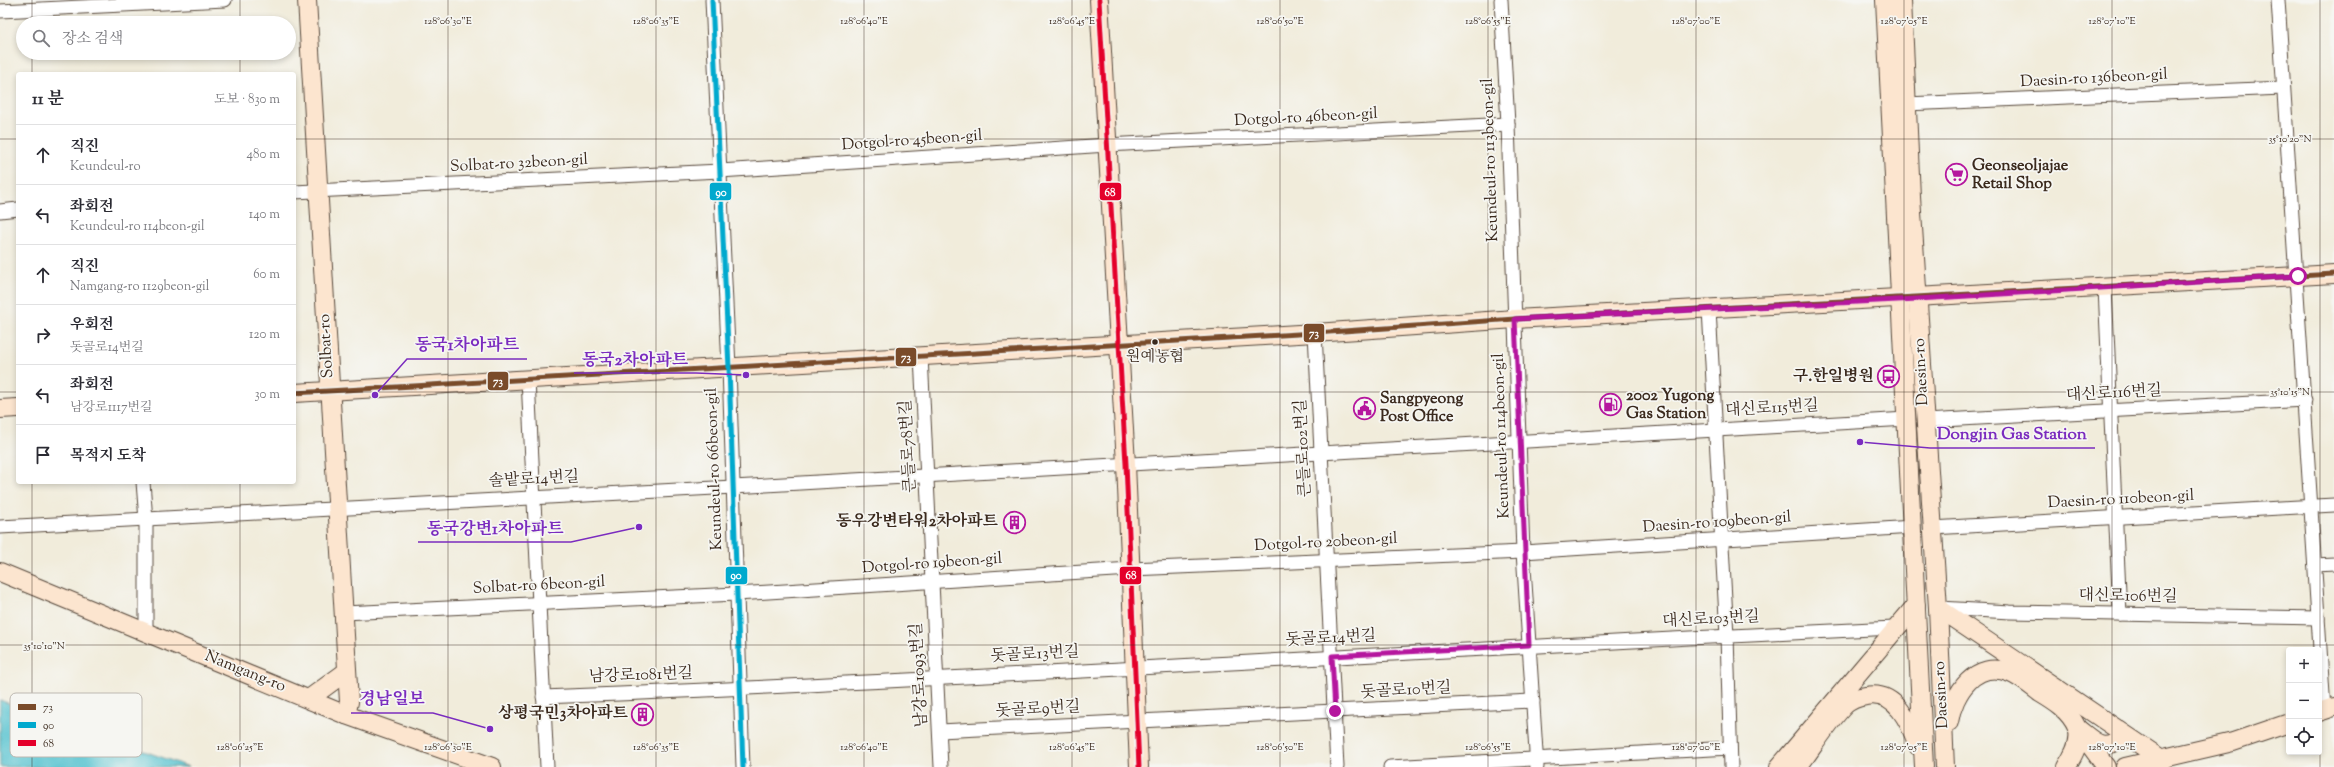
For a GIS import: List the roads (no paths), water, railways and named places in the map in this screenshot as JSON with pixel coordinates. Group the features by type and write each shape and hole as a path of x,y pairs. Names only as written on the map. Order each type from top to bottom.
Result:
{"street":[{"path":"0,11 224,0"},
{"name":"Solbat-ro","path":"307,0 320,190 329,390 349,702 346,715"},
{"name":"Keundeul-ro 66beon-gil","path":"712,0 729,368 743,767"},
{"path":"1098,0 1126,464 1139,767"},
{"name":"Keundeul-ro 113beon-gil","path":"1501,0 1508,124 1515,319"},
{"name":"Daesin-ro","path":"1885,0 1894,188 1910,299 1925,421 1938,608 1945,760"},
{"name":"Daesin-ro","path":"1902,0 1906,104 1910,299 1907,419 1924,765"},
{"path":"2278,0 2283,88 2298,276 2318,618 2326,710"},
{"name":"Daesin-ro 136beon-gil","path":"1906,104 2283,88"},
{"name":"Dotgol-ro 46beon-gil","path":"1107,145 1508,124"},
{"name":"Dotgol-ro 45beon-gil","path":"720,171 1107,145"},
{"name":"Solbat-ro 32beon-gil","path":"296,192 720,171"},
{"path":"0,211 16,210"},
{"path":"296,392 1315,333 1515,319 1910,299 2334,274"},
{"path":"2105,288 2120,614"},
{"path":"1709,309 1714,430 1727,636 1731,767"},
{"name":"Keundeul-ro 114beon-gil","path":"1515,319 1523,552 1536,763"},
{"name":"큰들로102번길","path":"1315,333 1337,767"},
{"name":"큰들로78번길","path":"921,356 932,582"},
{"path":"528,379 547,767"},
{"name":"대신로116번길","path":"1925,421 2305,400"},
{"path":"0,409 16,408"},
{"name":"대신로115번길","path":"1126,464 1907,419"},
{"name":"솔밭로14번길","path":"0,527 1126,464"},
{"path":"143,484 146,520 146,632"},
{"name":"Daesin-ro 110beon-gil","path":"1932,528 2334,505"},
{"name":"Daesin-ro 109beon-gil","path":"1523,552 1913,527"},
{"name":"Dotgol-ro 20beon-gil","path":"1131,569 1523,552"},
{"path":"2315,565 2334,564"},
{"name":"Dotgol-ro 19beon-gil","path":"736,594 1131,569"},
{"name":"Namgang-ro","path":"0,572 310,698 346,715 492,767"},
{"name":"남강로1093번길","path":"932,582 941,767"},
{"name":"Solbat-ro 6beon-gil","path":"344,613 736,594"},
{"path":"1779,767 1916,605"},
{"path":"1938,608 2122,735 2163,760"},
{"name":"대신로106번길","path":"1938,608 2120,614 2318,618"},
{"name":"대신로103번길","path":"1529,645 1895,628"},
{"name":"돗골로14번길","path":"1135,667 1529,645"},
{"name":"돗골로13번길","path":"740,689 1135,667"},
{"path":"1945,760 1953,704 1961,689 1969,679 1984,672 1998,670 2009,672 2066,710 2077,728 2106,767"},
{"path":"310,698 347,671"},
{"name":"남강로1081번길","path":"543,697 740,689"},
{"path":"1798,767 1845,705 1856,697 1869,695 1884,697 1896,705 1905,716 1913,730 1924,765"},
{"name":"돗골로10번길","path":"1137,722 1533,701"},
{"name":"돗골로9번길","path":"940,731 1137,722"},
{"path":"2125,767 2163,760 2233,742 2286,724"},
{"path":"2077,728 2099,744 2111,745 2122,735"},
{"path":"2066,767 2078,743 2077,728"},
{"path":"2111,767 2121,753 2122,735"},
{"path":"1390,767 1536,763 1730,748"}],"water":[{"path":"0,700 10,704 10,757 142,757 142,750 189,767 0,767"}],"place":[{"name":"Geonseoljajae Retail Shop","path":"1957,175"},
{"name":"원예농협","path":"1155,342"},
{"name":"동국2차아파트","path":"746,375"},
{"name":"구.한일병원","path":"1889,377"},
{"name":"동국1차아파트","path":"375,395"},
{"name":"2002 Yugong Gas Station","path":"1610,405"},
{"name":"Sangpyeong Post Office","path":"1365,408"},
{"name":"Dongjin Gas Station","path":"1860,442"},
{"name":"동우강변타워2차아파트","path":"1014,522"},
{"name":"동국강변1차아파트","path":"639,527"},
{"name":"상평국민3차아파트","path":"643,714"},
{"name":"경남일보","path":"490,729"}]}
